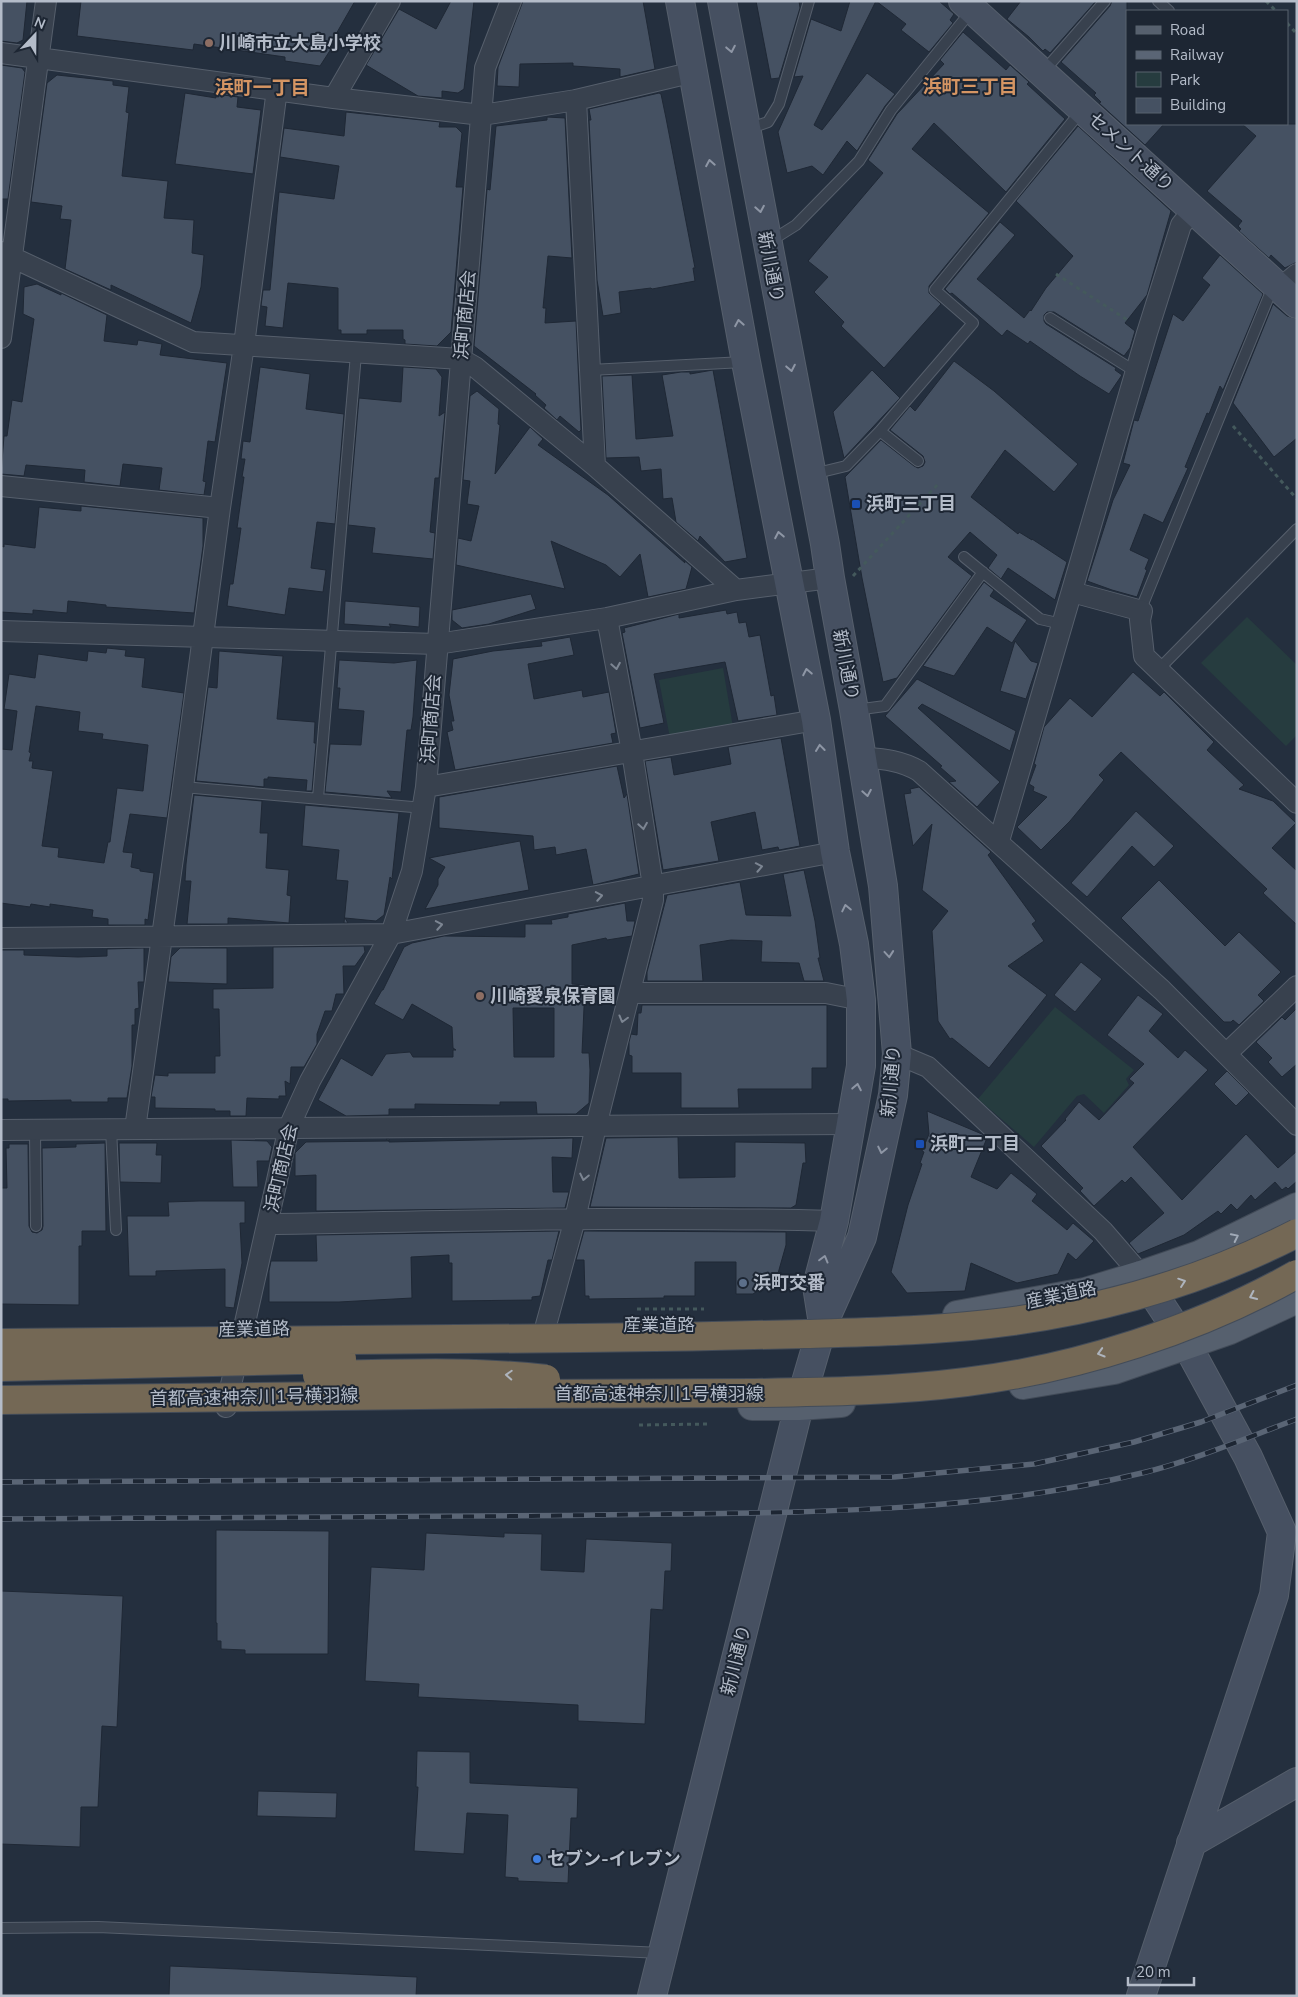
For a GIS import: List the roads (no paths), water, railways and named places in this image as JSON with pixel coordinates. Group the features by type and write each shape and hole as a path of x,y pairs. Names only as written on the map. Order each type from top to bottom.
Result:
{"highway":[{"path":"1,1343 700,1336 936,1329 1041,1317 1157,1290 1207,1274 1268,1248 1297,1233"},
{"name":"首都高速神奈川1号横羽線","path":"1,1400 428,1394 817,1392 904,1388 968,1382 1031,1371 1101,1354 1166,1333 1219,1312 1297,1274"},
{"path":"1,1367 572,1354 600,1352 700,1336"},
{"path":"1,1379 440,1373 513,1375 680,1394"}],"main road":[{"name":"新川通り","path":"680,1 746,362 816,720 835,852 854,944 861,1000 861,1066 834,1221 817,1286 823,1324"},
{"name":"新川通り","path":"652,1996 800,1406 823,1324 862,1237 894,1095 897,1054 883,886 854,710 842,577 825,544 766,243 722,1"},
{"name":"セメント通り","path":"968,5 1194,209 1287,287"},
{"name":"産業道路","path":"1,1334 546,1325 823,1324 894,1321 968,1314 1085,1292 1141,1276 1199,1255 1297,1207"},
{"path":"1140,1996 1274,1595 1282,1532 1248,1458 1187,1345 1141,1276"},
{"path":"1,1407 800,1406 980,1392 1114,1370 1230,1330 1297,1299"},
{"path":"1191,1844 1297,1782"}],"street":[{"path":"1,338 6,255 46,1"},
{"path":"334,98 390,1"},
{"name":"浜町商店会","path":"226,1407 289,1127 310,1081 391,934 412,872 426,787 482,115 484,68 511,1"},
{"path":"1,53 334,98 482,115 576,100 694,72"},
{"path":"135,1129 244,346 277,89"},
{"path":"576,100 595,466"},
{"path":"999,841 1147,333 1181,225 1194,209"},
{"path":"6,255 193,342 461,360 475,367 595,466 736,590"},
{"path":"1,486 220,508"},
{"path":"1,631 437,644 607,618 736,590 842,577"},
{"path":"1072,592 1142,611 1140,628 1144,656 1297,804"},
{"path":"546,1325 575,1219 652,900 653,886 632,752 607,618"},
{"path":"426,787 816,720"},
{"path":"861,757 891,760 908,764 919,770 1162,990 1297,1124"},
{"path":"1,938 391,934 835,852"},
{"path":"1226,1054 1297,986"},
{"path":"630,993 826,993 861,1000"},
{"path":"897,1054 928,1067 1103,1231 1141,1276"},
{"path":"1,1130 850,1124"},
{"path":"268,1224 575,1219 788,1219 834,1221"}],"lane":[{"path":"746,130 768,122 779,104 809,1"},
{"path":"1042,73 1105,1"},
{"path":"1158,1 1168,10"},
{"path":"766,243 796,225 859,161 891,110 968,5"},
{"path":"812,474 846,466 880,431 973,323 935,290 1083,110"},
{"path":"1142,611 1143,604 1221,412 1287,287"},
{"path":"1050,318 1136,372"},
{"path":"318,798 356,354"},
{"path":"590,370 746,362"},
{"path":"880,431 918,462"},
{"path":"1158,671 1297,528"},
{"path":"964,557 1040,619 1062,624"},
{"path":"854,710 885,706 983,572"},
{"path":"183,787 424,808"},
{"path":"110,1130 116,1230"},
{"path":"35,1131 36,1226"},
{"path":"1,1928 98,1927 663,1953"}],"railway":[{"path":"1,1482 894,1477 1034,1464 1134,1442 1201,1422 1297,1385"},
{"path":"1,1519 450,1517 804,1512 940,1504 1008,1497 1075,1487 1142,1473 1201,1455 1297,1419"}],"place":[{"name":"川崎市立大島小学校","path":"209,43"},
{"name":"浜町三丁目","path":"856,504"},
{"name":"川崎愛泉保育園","path":"480,996"},
{"name":"浜町二丁目","path":"920,1144"},
{"name":"浜町交番","path":"743,1283"},
{"name":"セブン-イレブン","path":"537,1859"}],"district":[{"name":"浜町三丁目","path":"970,86"},
{"name":"浜町一丁目","path":"262,87"}]}
